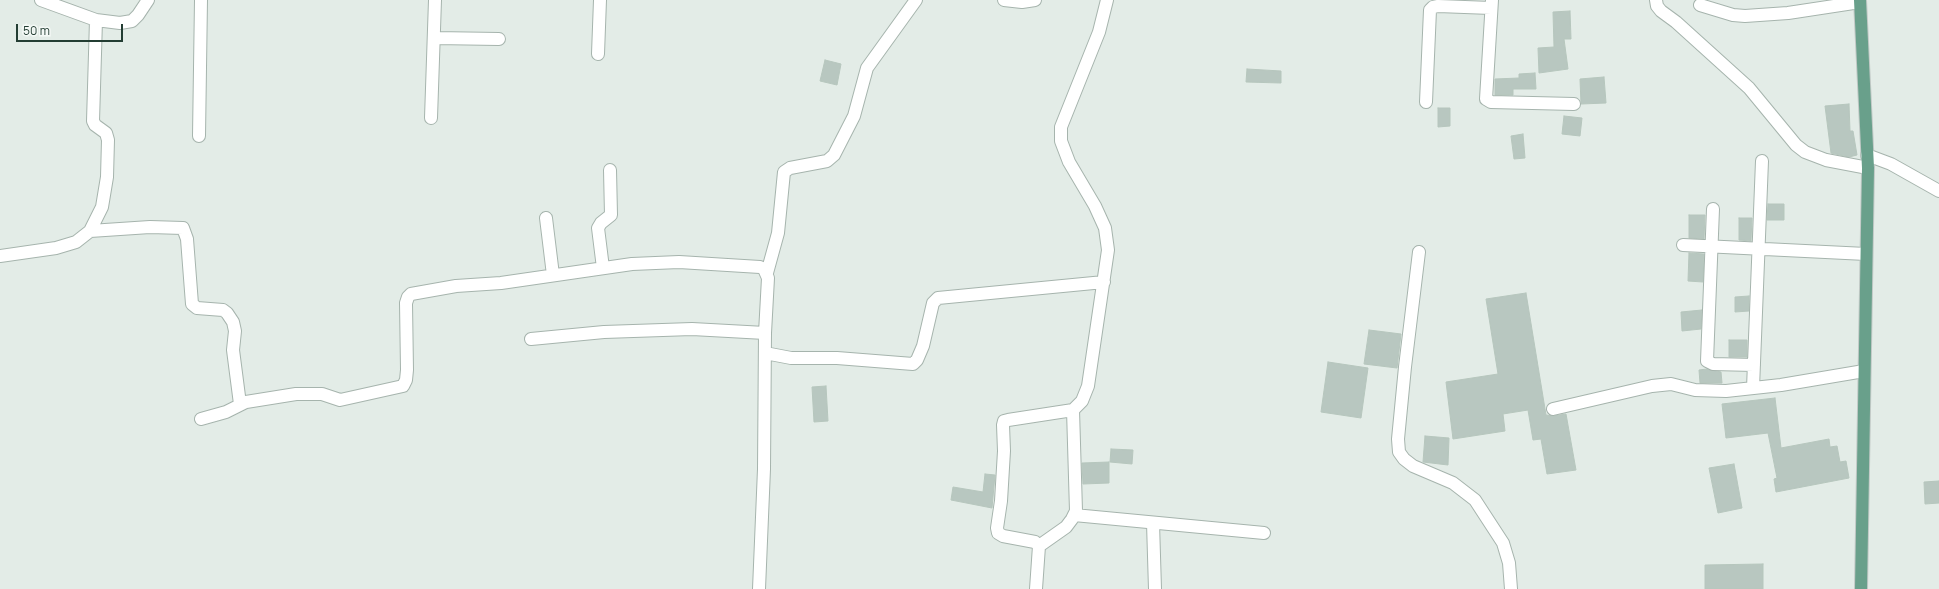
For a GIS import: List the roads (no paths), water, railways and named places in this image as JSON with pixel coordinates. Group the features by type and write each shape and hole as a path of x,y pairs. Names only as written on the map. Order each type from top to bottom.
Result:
{"main road":[{"path":"1860,1 1868,168 1861,589"}],"street":[{"path":"41,0 96,20 120,23 132,20 138,15 148,0"},
{"path":"199,136 201,0"},
{"path":"431,118 435,38 435,0"},
{"path":"598,54 600,0"},
{"path":"759,589 764,469 767,273 778,233 784,172 790,168 827,161 834,155 854,116 867,68 916,0"},
{"path":"1004,0 1022,2 1036,0"},
{"path":"1040,546 1035,542 1003,536 998,533 997,528 1002,501 1004,451 1003,425 1004,421 1008,420 1074,410 1082,401 1088,386 1108,250 1105,228 1095,206 1069,162 1061,141 1061,127 1099,32 1107,0"},
{"path":"1656,0 1657,6 1661,11 1676,22 1749,88 1796,145 1805,152 1826,160 1868,168"},
{"path":"1700,5 1745,16 1788,13 1860,1"},
{"path":"1426,102 1430,10 1433,7 1438,6 1492,4 1486,99 1490,102 1574,104"},
{"path":"0,256 56,248 76,242 90,231 102,207 107,177 108,140 106,133 95,125 93,121 96,20"},
{"path":"435,38 499,38"},
{"path":"1867,155 1891,164 1939,191"},
{"path":"1753,388 1762,161"},
{"path":"603,268 598,228 610,215 610,170"},
{"path":"1713,209 1707,360 1713,364 1754,365"},
{"path":"546,218 552,275"},
{"path":"90,231 157,227 183,228 187,239 192,304 197,308 223,310 233,322 235,331 233,350 240,404"},
{"path":"1682,245 1866,254"},
{"path":"1419,252 1405,367 1398,439 1399,452 1404,459 1413,466 1453,483 1475,500 1503,543 1509,563 1512,589"},
{"path":"201,420 226,412 240,404 306,393 322,394 337,400 345,400 403,386 406,380 407,370 406,303 411,294 456,286 501,283 632,264 679,262 760,267 767,273"},
{"path":"765,353 791,358 837,358 913,364 917,360 923,346 933,303 938,298 1104,282"},
{"path":"531,339 604,332 692,329 765,334"},
{"path":"1553,409 1652,386 1671,384 1695,390 1726,391 1864,371"},
{"path":"1036,589 1040,546 1066,527 1074,516 1077,502 1074,410"},
{"path":"1074,516 1264,533"},
{"path":"1153,523 1155,589"}]}
